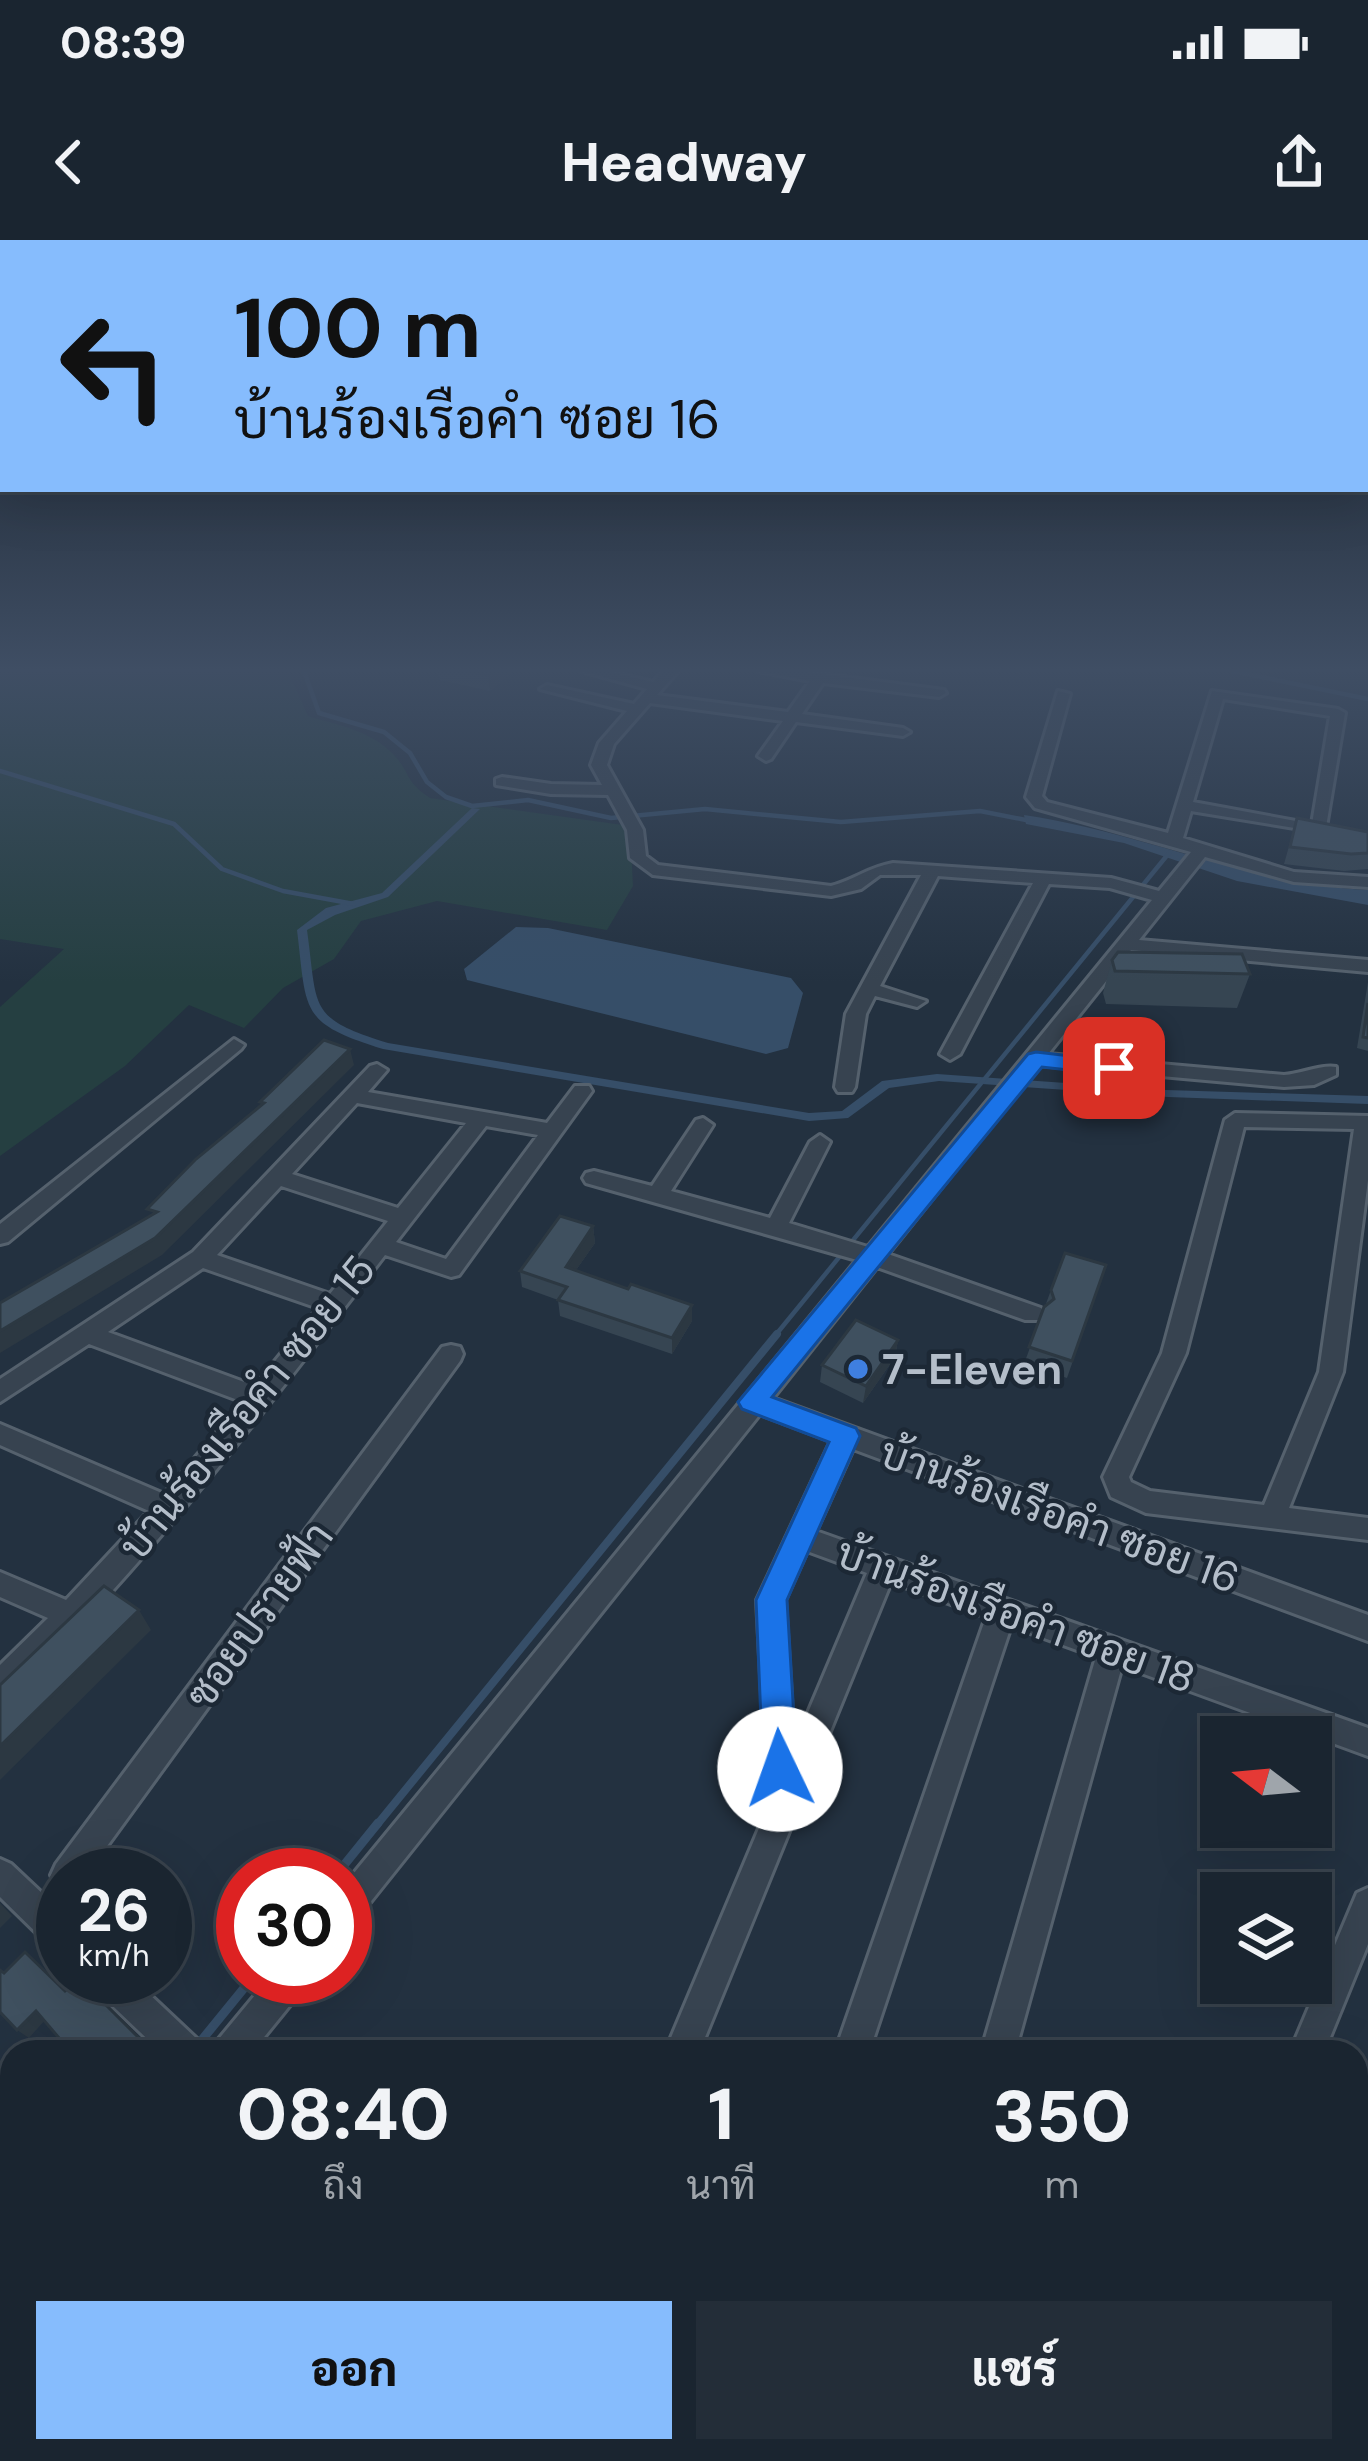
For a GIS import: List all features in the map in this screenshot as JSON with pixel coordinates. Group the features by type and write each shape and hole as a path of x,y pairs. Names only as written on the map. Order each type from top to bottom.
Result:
{"street":[{"path":"601,775 626,808 643,866 665,873 831,891 855,885 884,868 933,869 1045,876 1149,893"},
{"path":"1043,775 1036,801 1278,874 1368,882"},
{"path":"1174,840 1194,775"},
{"path":"1185,805 1319,830 1328,775"},
{"path":"502,782 610,790"},
{"path":"372,1875 1128,944 1149,893 1187,869 1201,851"},
{"path":"845,1087 852,1024 933,869"},
{"path":"950,1054 1045,876"},
{"path":"1128,944 1368,966"},
{"path":"869,989 917,1001"},
{"path":"0,1236 234,1045"},
{"path":"1030,1066 1284,1081 1314,1079 1329,1071"},
{"path":"0,1391 201,1258 377,1070"},
{"path":"380,1245 451,1269 583,1091"},
{"path":"353,1096 553,1131"},
{"name":"บ้านร้องเรือคำ ซอย 15","path":"0,1684 72,1616 169,1507 481,1118"},
{"path":"1272,1518 1331,1372 1366,1123 1235,1120 1174,1352 1117,1477 1120,1489 1132,1498 1272,1518 1368,1529"},
{"path":"658,1195 703,1124"},
{"path":"776,1228 820,1142"},
{"path":"278,1177 402,1217"},
{"path":"594,1178 836,1244 1033,1314"},
{"path":"201,1258 332,1304"},
{"path":"87,1334 257,1397"},
{"name":"ซอยปรายฟ้า","path":"87,1848 451,1354"},
{"name":"บ้านร้องเรือคำ ซอย 16","path":"752,1402 1368,1628"},
{"path":"0,1434 169,1507"},
{"path":"782,1812 771,1600 846,1436"},
{"name":"บ้านร้องเรือคำ ซอย 18","path":"799,1537 1368,1742"},
{"path":"687,2040 883,1567"},
{"path":"0,1584 72,1616"},
{"path":"856,2040 1002,1610"},
{"path":"1001,2040 1112,1649"},
{"path":"0,1875 36,1910"},
{"path":"1312,2040 1368,1904"},
{"path":"135,2004 173,2040"},
{"path":"240,2040 269,2004"}],"green space":[{"path":"0,775 408,775 430,798 630,826 633,886 607,930 437,901 361,921 334,959 283,988 244,1028 189,1005 125,1066 0,1156 0,1007 64,949 0,939"}],"water":[{"path":"472,808 480,809 388,897 307,930 316,994 321,1007 343,1026 388,1043 809,1113 842,1111 882,1081 937,1074 1166,1090 1368,1096 1368,1104 1168,1097 939,1081 889,1088 848,1118 809,1121 383,1049 322,1022 306,997 297,930 326,908 382,893"},
{"path":"1024,815 1280,878 1368,890 1368,905 1237,881 1124,843 1026,824"},
{"path":"516,927 548,928 791,978 803,993 788,1048 766,1054 467,980 464,969"}],"building":[{"path":"1297,818 1368,832 1368,853 1290,847"},
{"path":"1118,952 1242,954 1250,974 1115,971 1112,960"},
{"path":"324,1040 350,1049 155,1238 0,1331 0,1303 157,1212 147,1209 196,1159 264,1103 260,1102"},
{"path":"560,1216 593,1226 566,1267 692,1305 672,1338 558,1300 567,1287 520,1271"},
{"path":"1065,1253 1106,1265 1072,1361 1029,1347 1044,1307 1054,1299 1051,1290"},
{"path":"856,1320 898,1340 866,1386 822,1365"},
{"path":"104,1586 139,1610 0,1746 0,1685"},
{"path":"25,1952 36,1963 36,2004 105,2004 141,2040 61,2040 36,2011 17,2030 0,2012 0,1970 4,1973"}],"waterway":[{"path":"12,775 174,824 222,869 283,891 354,904"},
{"path":"423,775 446,797 472,806 528,800 611,818 705,809 841,822 980,811 1031,821"},
{"path":"774,1337 1169,853"},
{"path":"376,1826 777,1334"},
{"path":"358,1848 378,1823"},
{"path":"202,2040 231,2004"}],"place":[{"name":"7-Eleven","path":"858,1369"}],"route":[{"path":"780,1769 771,1600 846,1436 752,1402 1036,1059 1114,1068"}]}
